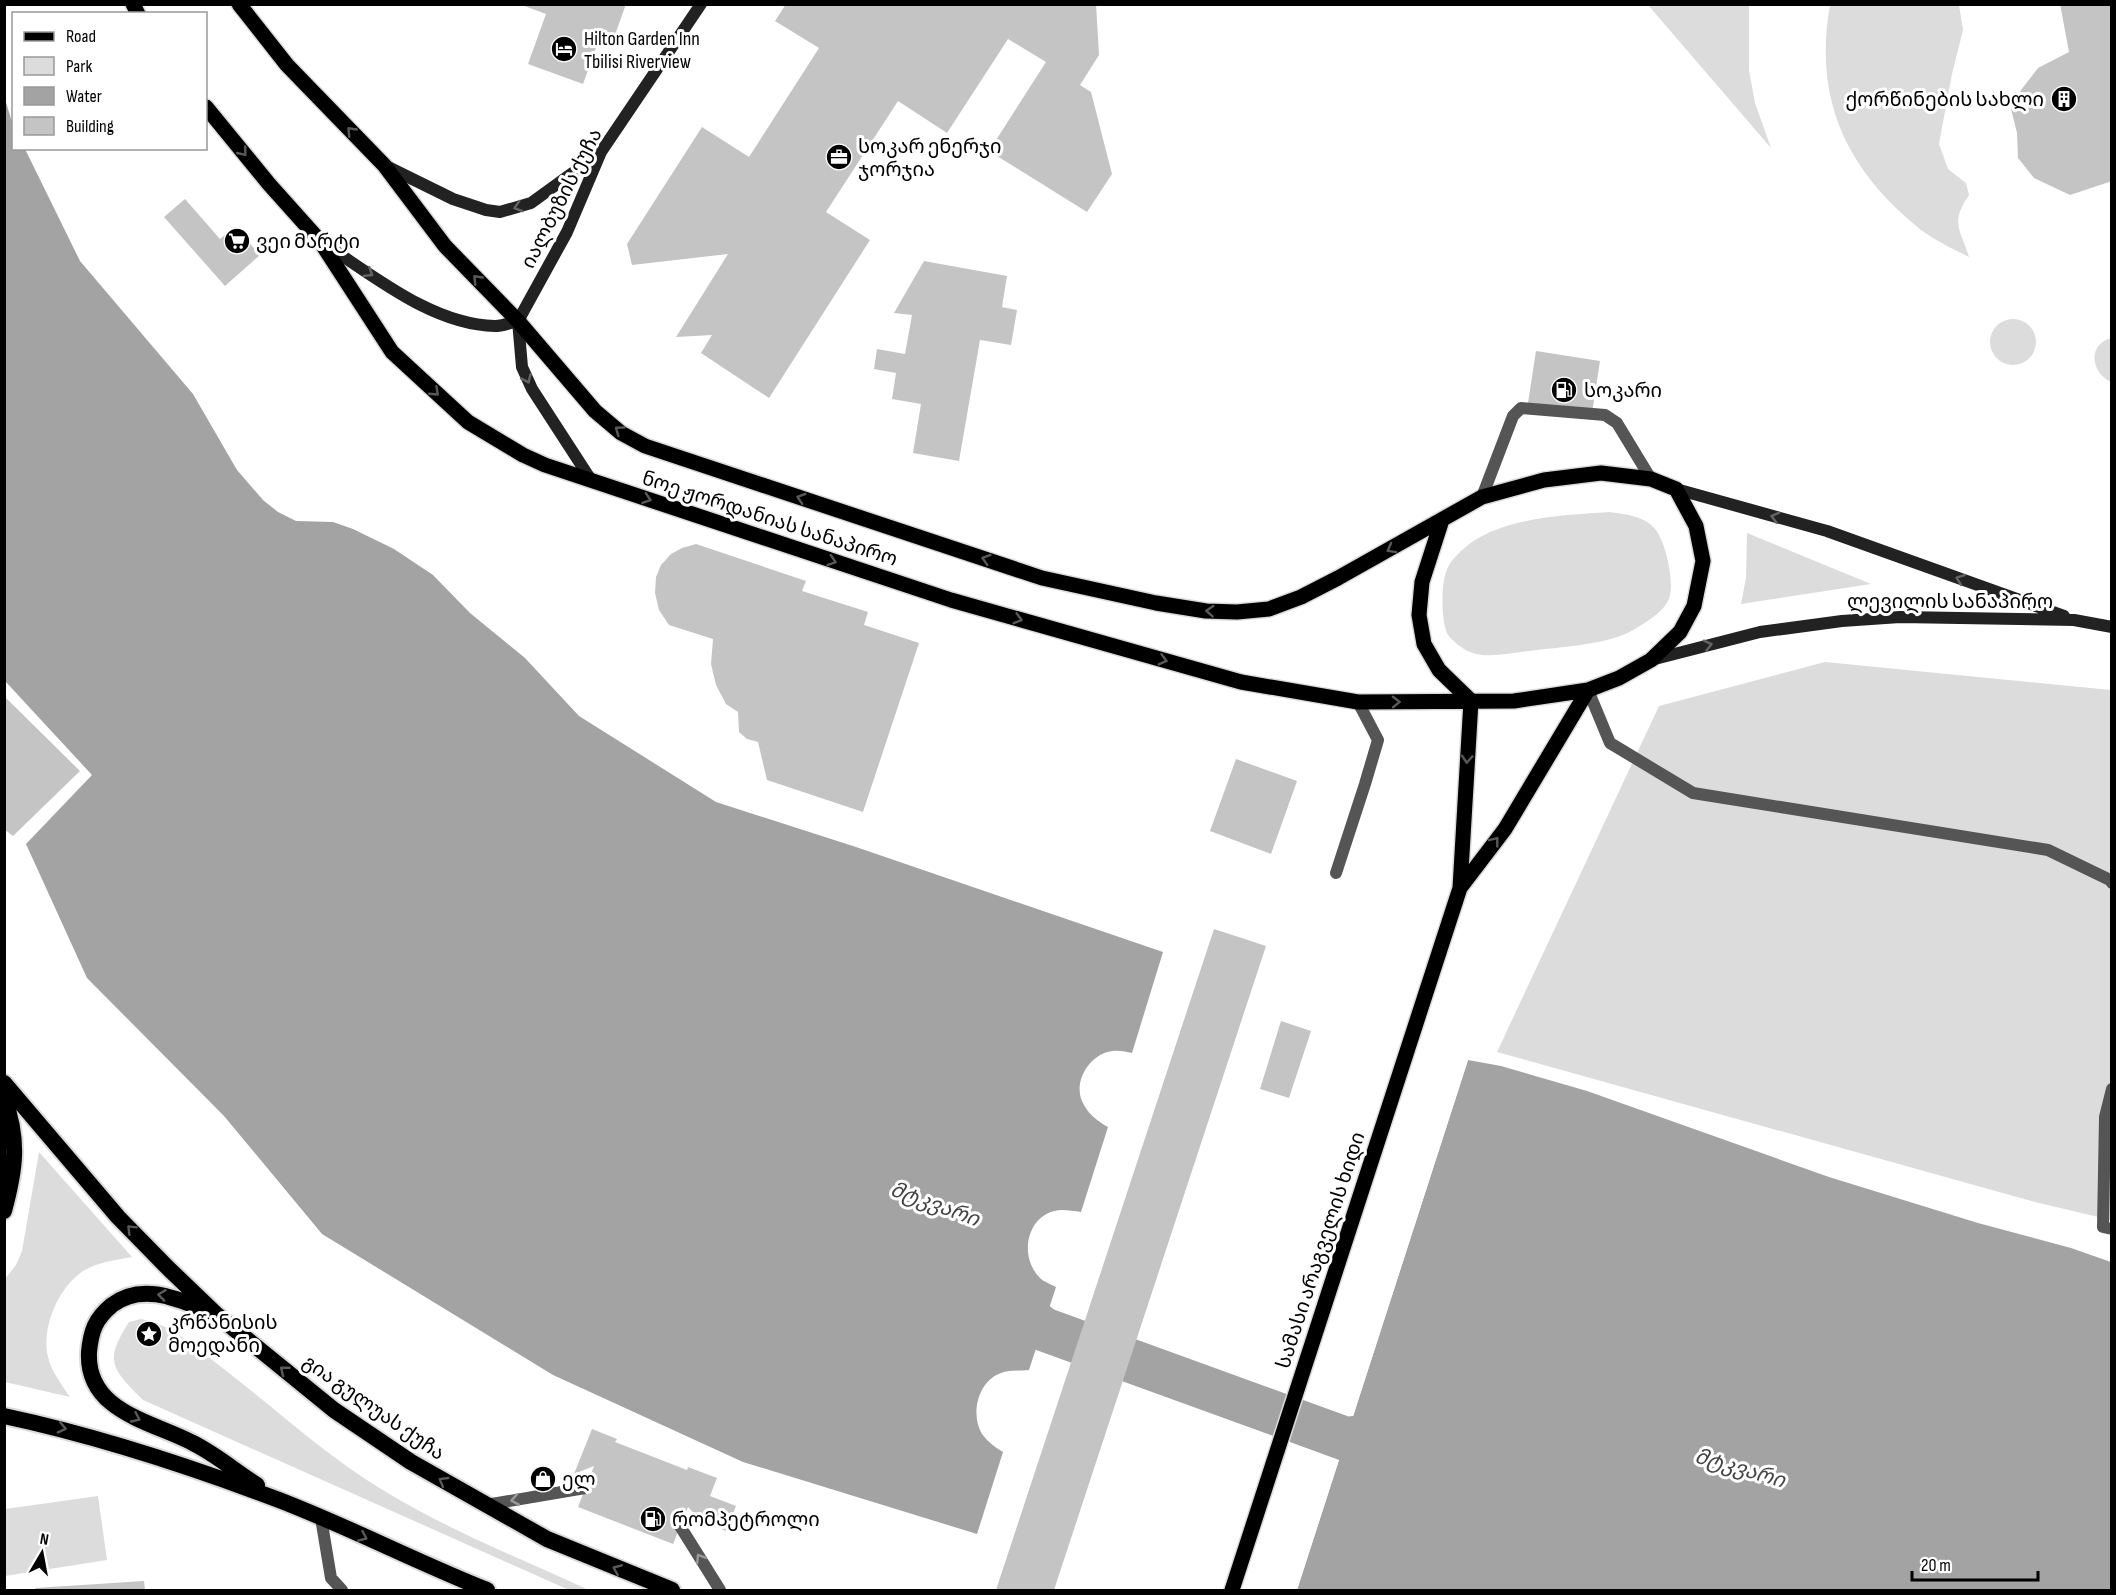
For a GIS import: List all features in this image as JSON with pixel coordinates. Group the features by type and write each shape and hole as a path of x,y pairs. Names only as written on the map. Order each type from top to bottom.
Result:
{"highway":[{"name":"გია გულუას ქუჩა","path":"4,1083 118,1217 217,1315 334,1410 411,1462 547,1539 672,1590"},
{"path":"4,1097 13,1121 15,1148 11,1184 4,1211"},
{"path":"217,1315 169,1295 137,1293 117,1302 99,1316 90,1337 89,1364 95,1386 111,1403 131,1416 193,1442 280,1500"},
{"path":"4,1416 78,1433 280,1500 488,1590"}],"main road":[{"name":"ნოე ჟორდანიას სანაპირო","path":"207,107 269,184 320,241 392,352 462,417 523,455 591,480 951,600 1241,682 1358,702 1514,701 1588,690 1620,678 1651,660 1680,632 1694,606 1703,561 1696,526 1676,489 1651,479 1601,473 1544,480 1482,497 1301,597 1269,609 1237,612 1206,611 1156,603 1042,578 645,446 621,433 595,411 518,321 444,246 384,165 286,65 238,4"},
{"name":"იალბუზის ქუჩა","path":"518,321 567,232 602,152 701,4"},
{"path":"384,165 453,199 486,210 500,212 531,203 602,152"},
{"path":"320,241 418,304 443,315 472,324 498,326 518,321 522,367 532,389 591,480"},
{"name":"ლევილის სანაპირო","path":"1676,489 1827,531 2074,620 2112,627"},
{"path":"1442,520 1422,582 1419,615 1424,644 1439,670 1471,701 1460,888"},
{"name":"ლევილის სანაპირო","path":"1651,660 1760,632 1842,621 1900,617 2074,620"},
{"path":"1460,888 1505,829 1588,690"},
{"name":"სამასი არაგველის ხიდი","path":"1232,1590 1460,888"}],"lane":[{"path":"1482,497 1513,416 1521,408 1605,415 1617,423 1651,479"},
{"path":"1588,690 1610,743 1693,793 2048,850 2112,883"},
{"path":"1336,873 1377,740 1358,702"},
{"path":"2112,1089 2105,1118 2103,1227 2112,1229"},
{"path":"486,1505 585,1488"},
{"path":"321,1518 331,1578 342,1590"},
{"path":"681,1526 720,1590"}],"green space":[{"path":"1648,5 1749,5 1749,70 1755,103 1771,148"},
{"path":"1830,5 1959,5 1963,30 1939,144 1948,169 1966,183 1969,195 1960,212 1958,226 1969,257 1921,230 1873,183 1855,158 1841,131 1832,102 1827,72 1826,40"},
{"path":"2013,319 2029,326 2036,342 2029,358 2013,365 1997,358 1990,342 1997,326"},
{"path":"2112,338 2111,382 2099,372 2094,359 2098,347"},
{"path":"1609,512 1634,516 1646,521 1655,529 1663,543 1670,573 1671,592 1666,604 1654,616 1635,629 1612,639 1499,655 1470,652 1448,635 1443,613 1444,578 1453,559 1472,542 1503,527 1520,522 1557,516"},
{"path":"1747,533 1871,584 1741,604 1746,578"},
{"path":"1825,662 2111,690 2111,1220 2035,1202 1497,1052 1659,706"},
{"path":"39,1152 132,1257 101,1263 83,1271 74,1278 59,1298 49,1322 46,1346 54,1373 70,1397 5,1382 5,1279 16,1265 22,1251"},
{"path":"141,1319 164,1326 186,1339 321,1447 381,1489 457,1530 589,1590 569,1590 143,1400 118,1372 114,1355 121,1335 129,1322"},
{"path":"98,1496 107,1560 5,1576 5,1509"}],"water":[{"name":"მტკვარი","path":"4,96 12,122 12,150 25,150 80,261 193,394 237,470 263,500 278,512 296,521 333,522 394,549 433,575 470,613 525,658 579,716 716,802 856,847 1163,952 1132,1053 1113,1051 1105,1053 1091,1062 1082,1076 1080,1093 1084,1105 1093,1116 1108,1127 1081,1212 1062,1210 1050,1212 1034,1226 1030,1236 1029,1258 1033,1269 1042,1279 1056,1287 1029,1370 1004,1372 993,1377 978,1399 978,1426 982,1434 1003,1452 977,1534 743,1462 553,1375 322,1234 224,1116 87,978 26,844 92,775 5,681"},
{"name":"მტკვარი","path":"1468,1060 1501,1066 1587,1091 1829,1177 1978,1223 2071,1248 2111,1262 2111,1590 1297,1590"}],"pier":[{"path":"1467,1057 1469,1057 1297,1590 1294,1590"}],"building":[{"name":"Hilton Garden Inn Tbilisi Riverview","path":"519,4 626,4 615,35 602,31 583,84 528,64 546,14"},
{"path":"786,4 1096,4 1099,55 1080,85 1091,92 1112,174 1087,212 989,151 1046,62 1008,39 947,133 898,101 826,212 870,240 769,398 701,353 712,335 676,337 728,254 632,265 627,244 702,127 749,157 819,48 775,21"},
{"name":"ქორწინების სახლი","path":"2060,4 2112,4 2112,181 2070,195 2034,178 2018,158 2017,133 2011,109 2021,90 2038,68 2069,52"},
{"path":"185,199 220,239 235,227 260,255 225,286 164,217"},
{"path":"924,261 1007,276 1002,307 1017,310 1011,345 980,340 959,461 913,453 921,404 892,399 896,373 874,369 877,349 905,354 912,315 894,313"},
{"path":"1536,351 1600,361 1592,413 1528,403"},
{"path":"696,544 806,581 802,591 868,612 864,625 919,643 863,812 767,780 758,742 747,739 739,732 738,712 726,704 716,685 711,664 713,639 669,625 659,610 655,593 656,577 661,565 671,554"},
{"path":"4,696 80,771 13,836 4,829"},
{"path":"1236,759 1297,781 1271,854 1210,831"},
{"path":"1214,929 1266,946 1054,1590 996,1590"},
{"path":"1281,1021 1311,1031 1289,1098 1260,1089"},
{"path":"592,1429 617,1439 615,1442 687,1470 688,1467 717,1478 710,1496 736,1506 726,1531 701,1521 688,1507 673,1544 578,1507 594,1466 574,1474"},
{"path":"144,1581 145,1590 36,1590 35,1588"}],"waterway":[{"path":"997,1292 1043,1329 1346,1439 1404,1431"}],"place":[{"name":"Hilton Garden Inn Tbilisi Riverview","path":"564,49"},
{"name":"ქორწინების სახლი","path":"2064,99"},
{"name":"სოკარ ენერჯი ჯორჯია","path":"839,157"},
{"name":"ვეი მარტი","path":"237,241"},
{"name":"სოკარი","path":"1564,390"},
{"name":"კრწანისის მოედანი","path":"149,1334"},
{"name":"ელ","path":"543,1479"},
{"name":"რომპეტროლი","path":"653,1519"}]}
